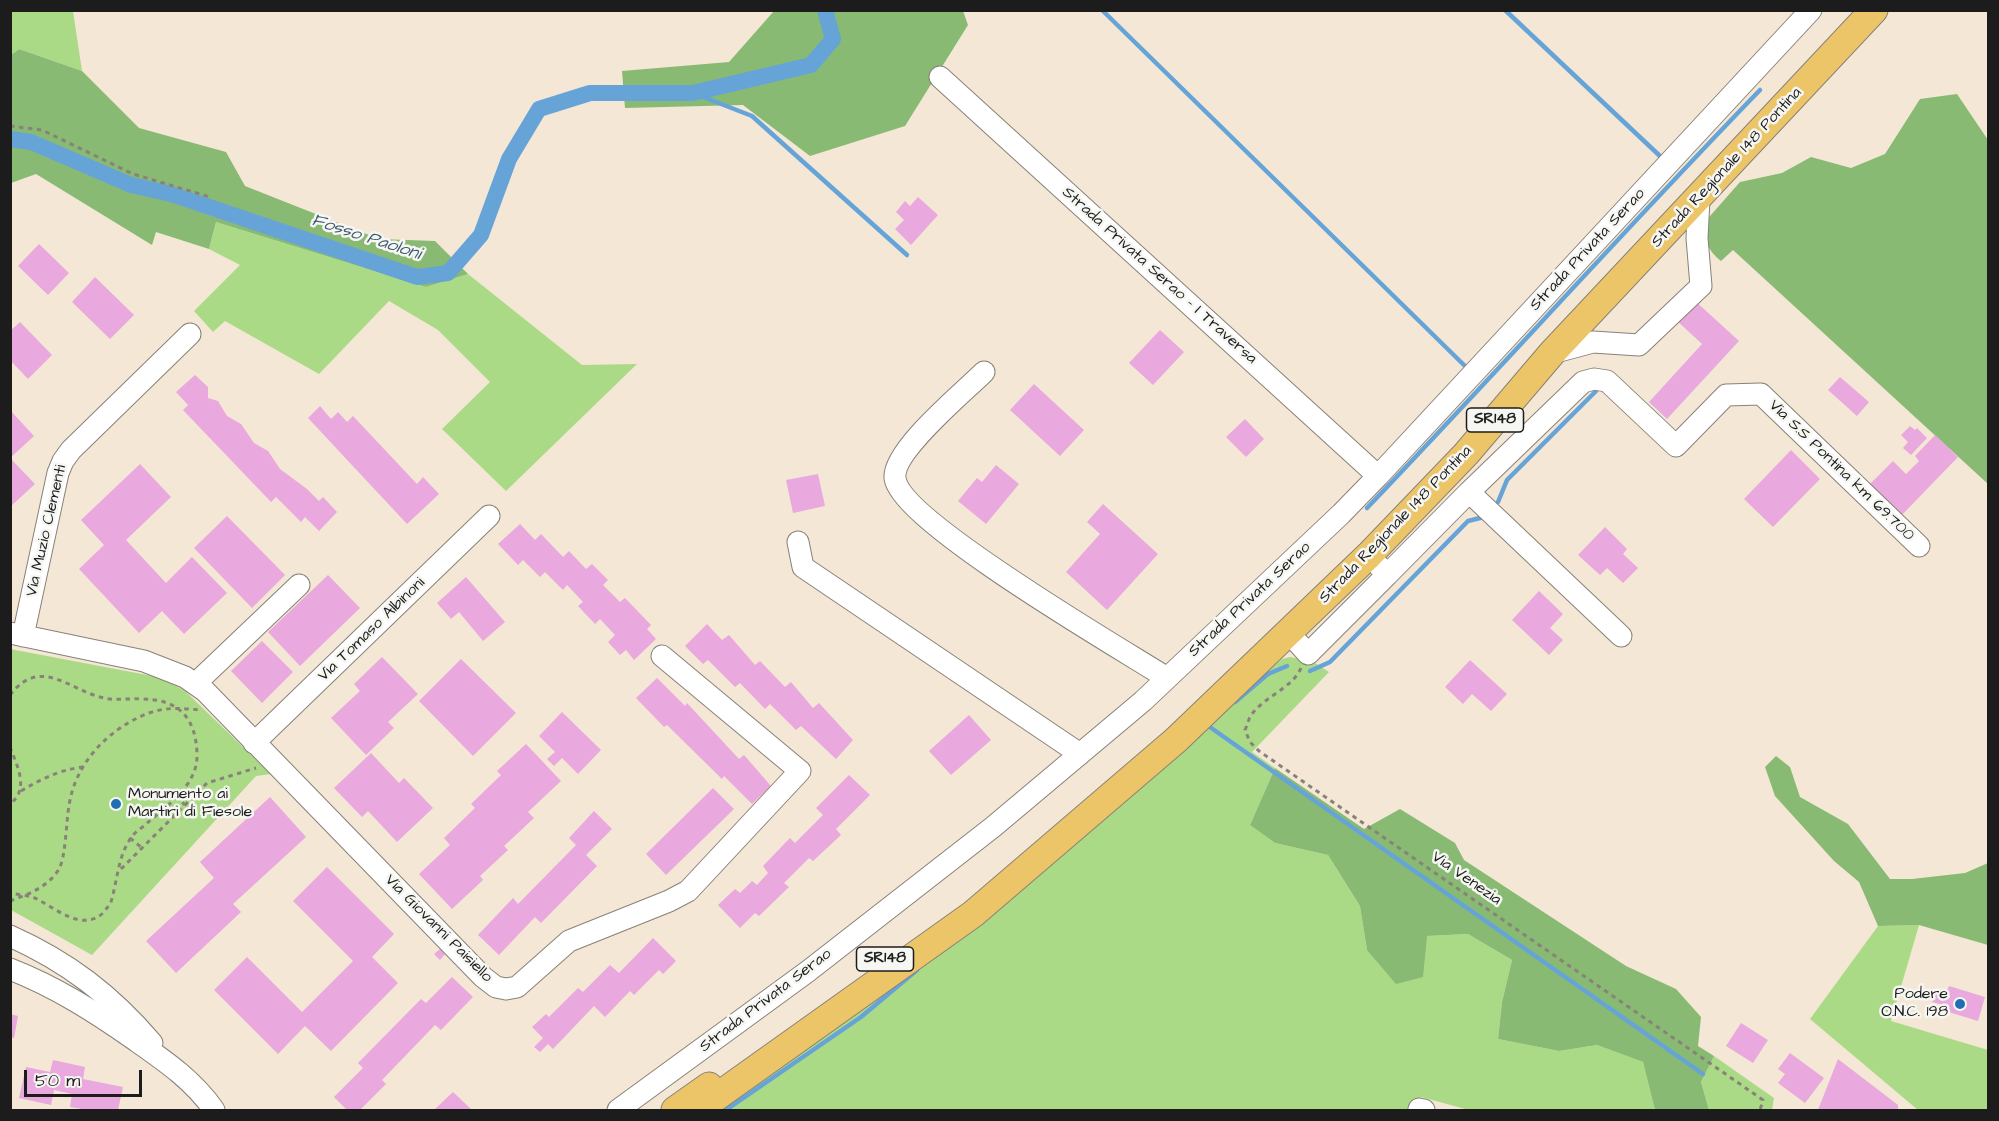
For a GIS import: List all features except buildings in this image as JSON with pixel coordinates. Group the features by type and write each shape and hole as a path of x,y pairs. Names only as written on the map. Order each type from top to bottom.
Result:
{"main road":[{"name":"Strada Regionale 148 Pontina","path":"698,1110 973,914 1176,740 1289,633 1466,454 1552,353 1874,10"},
{"name":"Strada Regionale 148 Pontina","path":"675,1110 1095,809"}],"street":[{"name":"Strada Privata Serao","path":"618,1110 807,972 993,827 1143,701 1341,514 1378,476 1811,10"},
{"name":"Strada Privata Serao - I Traversa","path":"939,76 1378,476"},
{"path":"1552,353 1593,342 1640,345 1701,286 1696,238 1699,199"},
{"name":"Via Muzio Clementi","path":"17,635 63,461 71,450 190,334"},
{"path":"984,372 912,442 899,462 895,477 899,490 986,564 1167,678"},
{"name":"Via S.S Pontina km 69.700","path":"1308,654 1469,492 1583,382 1594,379 1607,381 1676,446 1726,395 1761,394 1918,546"},
{"path":"1469,492 1621,636"},
{"name":"Via Tomaso Albinoni","path":"254,743 489,516"},
{"path":"798,542 803,567 1080,754"},
{"path":"1368,555 1388,575"},
{"path":"195,684 299,585"},
{"path":"1289,633 1308,654"},
{"name":"Via Giovanni Paisiello","path":"17,635 144,661 175,672 205,691 483,977 496,987 506,989 517,987 569,941 669,901 688,891 800,771 662,656"},
{"path":"10,936 74,970 99,989 131,1018 214,1110"},
{"path":"10,969 49,986 84,1006 172,1066"}],"path":[{"path":"10,126 42,130 133,174 210,197"},
{"name":"Via Venezia","path":"1308,654 1298,676 1250,716 1245,730 1250,742 1288,771 1763,1100 1760,1110"},
{"path":"10,695 17,686 40,676 56,677 94,696 111,700 161,699 179,708 190,723 195,736 197,756 195,773 177,796 130,838 123,851 110,905 100,915 87,921 75,919 34,898 10,893"},
{"path":"10,901 49,882 60,867 69,806 83,767 104,741 150,712 179,708 201,711"},
{"path":"10,747 21,775 21,791"},
{"path":"119,871 207,783 266,765"},
{"path":"10,804 21,791 44,777 63,769 83,767"},
{"path":"177,796 185,804"},
{"path":"130,838 142,848"},
{"path":"44,880 49,882"}],"green space":[{"path":"11,11 73,11 82,71 19,49 11,55"},
{"path":"774,11 963,11 968,25 905,126 810,156 743,105 625,108 622,71 729,62"},
{"path":"19,49 82,71 139,128 226,152 245,186 379,239 435,241 468,274 426,287 216,222 209,249 156,232 152,245 36,174 11,183 11,55"},
{"path":"1957,94 1988,140 1988,484 1733,250 1721,261 1708,245 1703,224 1740,182 1782,173 1811,157 1851,168 1885,154 1920,99"},
{"path":"216,222 426,287 468,274 582,365 637,364 506,491 442,429 490,382 438,330 389,301 319,374 225,321 213,332 194,311 240,265 209,249"},
{"path":"10,649 163,678 185,691 271,774 256,776 92,955 11,910"},
{"path":"1290,657 1312,661 1329,672 1252,752 1275,768 1250,825 1275,843 1328,855 1360,906 1367,950 1427,936 1468,934 1512,960 1502,1002 1498,1039 1559,1051 1597,1045 1643,1062 1655,1110 1469,1110 1421,1097 1417,1110 720,1110 1140,786 1282,659"},
{"path":"1776,756 1790,767 1800,797 1848,824 1890,879 1965,873 1988,863 1988,945 1919,925 1878,926 1859,882 1834,861 1775,796 1765,767"},
{"path":"1275,768 1364,829 1400,809 1455,843 1464,860 1626,966 1676,989 1701,1017 1698,1046 1714,1056 1701,1082 1709,1110 1655,1110 1643,1062 1597,1045 1559,1051 1498,1039 1502,1002 1512,960 1468,934 1427,936 1423,977 1396,984 1367,950 1360,906 1328,855 1275,843 1250,825"},
{"path":"1919,925 1891,1021 1988,1050 1987,1110 1918,1110 1810,1019 1878,926"},
{"path":"1714,1056 1774,1098 1772,1110 1709,1110 1701,1082"}],"waterway":[{"name":"Fosso Paoloni","path":"10,139 31,142 131,185 171,194 417,277 448,273 481,235 509,159 539,109 590,93 693,93 811,65 833,39 825,10"},
{"path":"1102,10 1465,366"},
{"path":"1505,10 1661,157"},
{"path":"1367,508 1760,90"},
{"path":"693,93 752,116 907,255"},
{"path":"1498,502 1507,480 1596,391"},
{"path":"1310,671 1330,662 1468,521 1484,517"},
{"path":"1235,702 1268,674 1287,666"},
{"path":"1207,725 1703,1074"},
{"path":"726,1110 861,1017 917,970"}],"place":[{"name":"Monumento ai Martiri di Fiesole","path":"116,804"},
{"name":"Podere O.N.C. 198","path":"1960,1004"}]}
